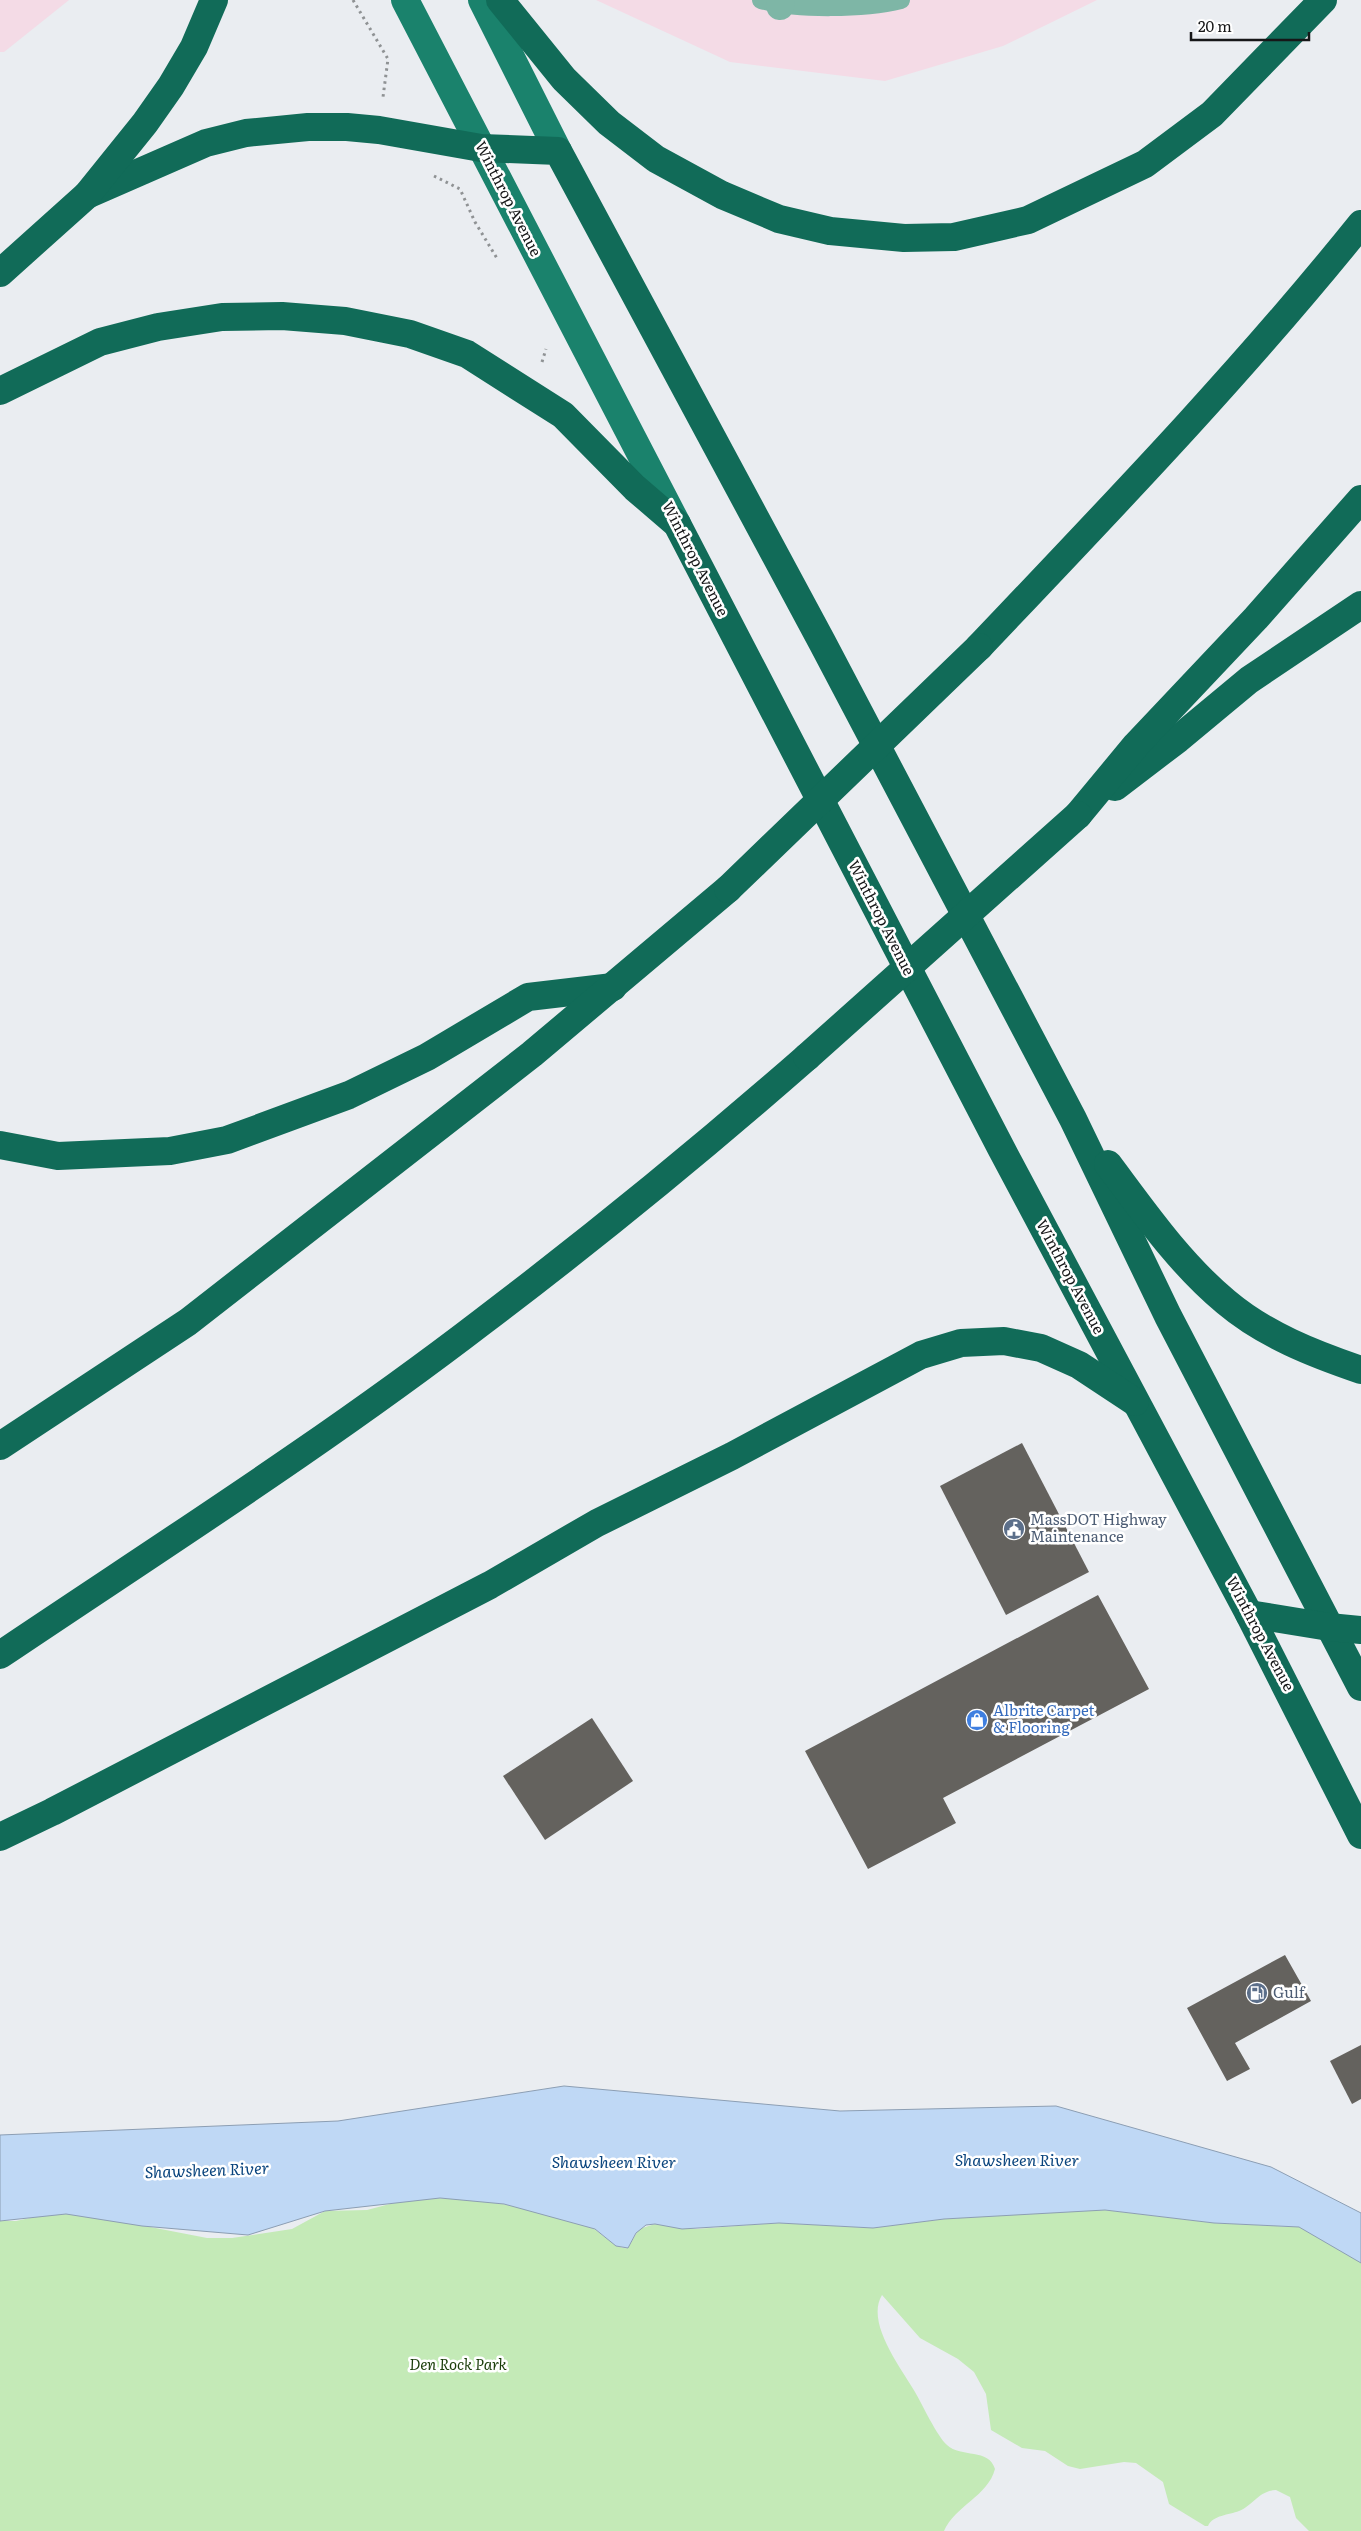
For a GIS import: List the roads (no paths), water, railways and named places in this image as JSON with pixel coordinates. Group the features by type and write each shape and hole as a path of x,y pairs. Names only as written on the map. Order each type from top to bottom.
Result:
{"highway":[{"path":"0,273 87,195 171,86 194,47 214,0"},
{"path":"500,0 564,79 609,123 656,159 722,195 779,219 830,231 904,238 954,237 1028,220 1145,164 1212,114 1323,0"},
{"path":"87,195 206,143 246,133 308,127 347,127 410,134 481,148 558,151 827,650 1073,1119 1168,1316 1361,1687"},
{"path":"0,1446 188,1322 525,1060 614,987 728,889 979,647 1150,469 1300,300 1361,224"},
{"path":"0,391 100,342 158,327 222,317 282,316 344,321 410,334 467,354 563,415 635,488 676,524"},
{"path":"1078,815 1136,745 1256,618 1361,499"},
{"name":"Winthrop Avenue","path":"676,524 996,1139 1250,1614 1361,1835"},
{"path":"0,1655 284,1465 481,1324 610,1222 807,1057 1078,815 1178,739 1249,680 1361,605"},
{"path":"0,1145 58,1156 170,1151 227,1140 349,1095 427,1057 528,997 614,987"},
{"path":"1073,1119 1172,1250 1226,1302 1288,1342 1361,1370"},
{"path":"0,1837 52,1812 490,1585 597,1523 732,1456 921,1355 961,1343 1004,1341 1041,1348 1079,1365 1138,1404"},
{"path":"1250,1614 1329,1627 1361,1630"}],"main road":[{"name":"Winthrop Avenue","path":"405,0 676,524"},
{"path":"482,0 558,151"}],"lane":[{"path":"774,2 852,7 901,0"}],"water":[{"name":"Shawsheen River","path":"564,2086 840,2111 1056,2106 1271,2167 1361,2213 1361,2263 1299,2227 1214,2223 1105,2210 944,2219 873,2228 779,2223 682,2229 655,2224 646,2225 636,2233 628,2248 616,2246 595,2229 504,2204 440,2198 325,2211 248,2235 142,2226 66,2214 0,2221 0,2135 338,2121"}],"place":[{"name":"MassDOT Highway Maintenance","path":"1014,1529"},
{"name":"Albrite Carpet & Flooring","path":"977,1720"},
{"name":"Gulf","path":"1257,1993"}],"park label":[{"name":"Den Rock Park","path":"458,2365"}]}
